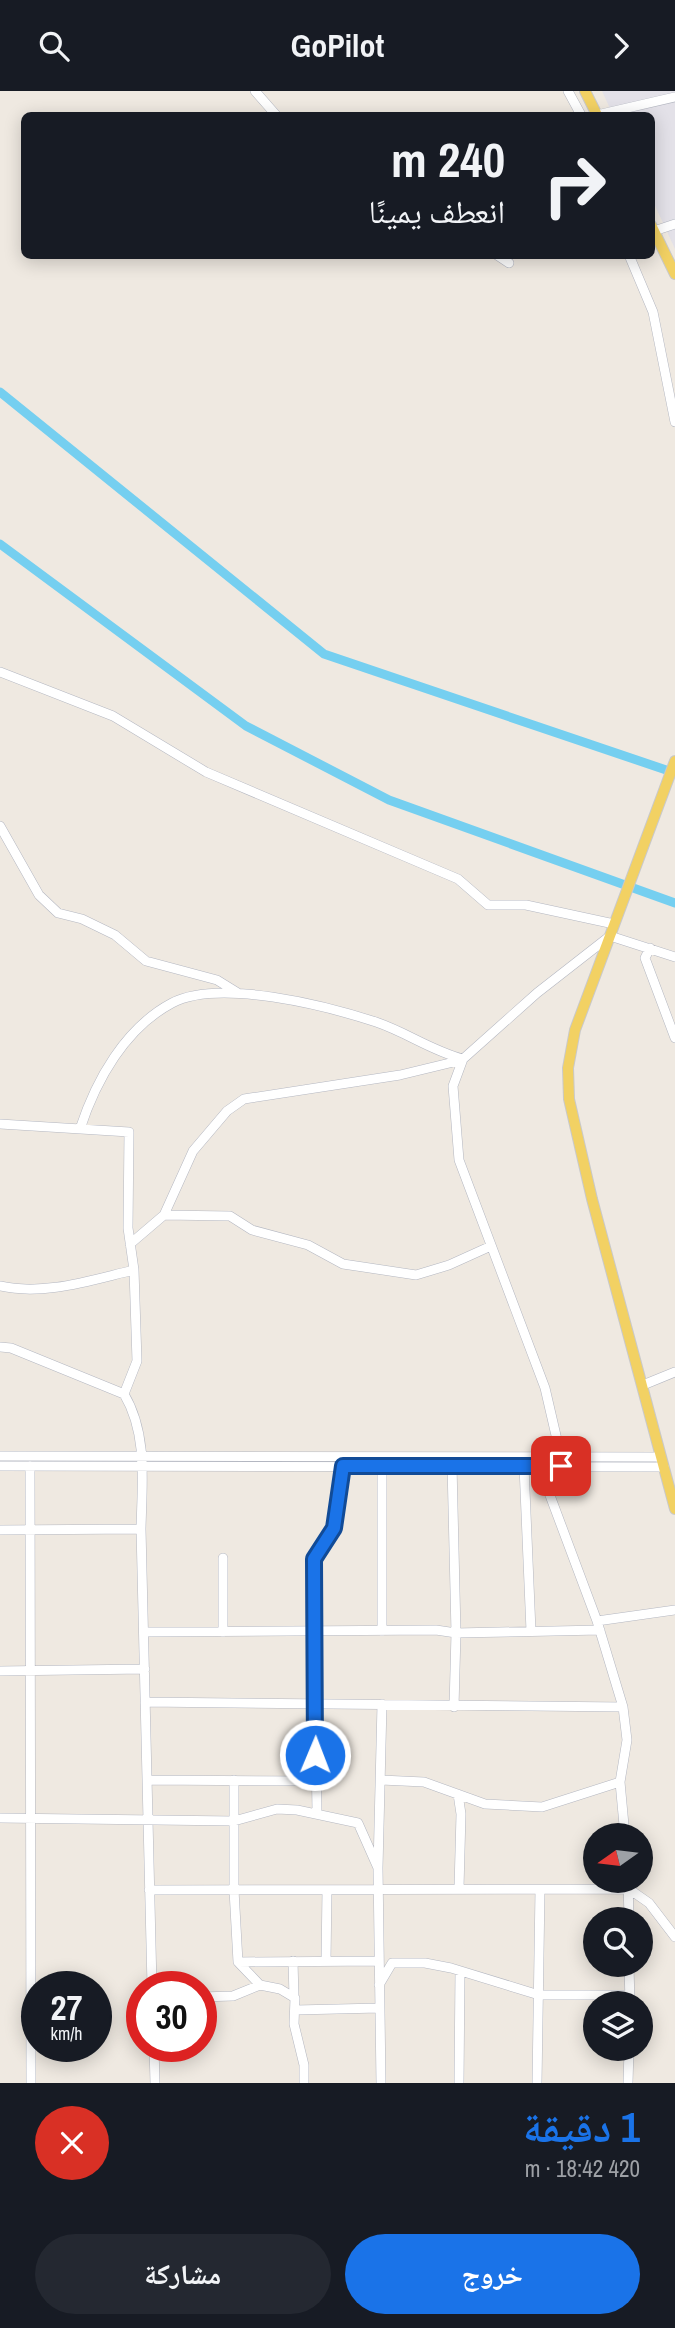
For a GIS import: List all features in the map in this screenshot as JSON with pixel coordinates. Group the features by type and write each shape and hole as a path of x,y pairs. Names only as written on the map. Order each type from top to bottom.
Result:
{"main road":[{"path":"586,91 596,112"},
{"path":"655,232 675,274"},
{"path":"675,762 575,1030 568,1068 569,1099 592,1199 673,1492 675,1509"}],"street":[{"path":"255,91 273,112"},
{"path":"569,91 579,112"},
{"path":"610,112 675,97"},
{"path":"655,228 675,224"},
{"path":"503,259 509,263"},
{"path":"631,259 653,312 675,422"},
{"path":"0,672 113,716 198,768 458,879 488,905 526,905 614,924"},
{"path":"0,826 39,895 58,913 82,919 115,935 146,961 217,980 240,994"},
{"path":"130,1244 164,1215 192,1150 227,1111 244,1099 400,1075 463,1059 537,993 610,936 675,957"},
{"path":"650,948 645,958 675,1038"},
{"path":"80,1129 92,1093 140,1025 174,1002 212,993 240,994 309,1004 376,1022 408,1034 434,1051 463,1059"},
{"path":"463,1059 453,1086 459,1160 545,1388 561,1457"},
{"path":"0,1124 129,1132 130,1244 134,1270 137,1361 124,1394"},
{"path":"164,1215 230,1216 252,1230 308,1245 343,1264 416,1275 449,1265 491,1246"},
{"path":"0,1286 13,1289 67,1286 134,1270"},
{"path":"0,1347 12,1348 124,1394 136,1414 142,1462 141,1529 152,1971"},
{"path":"643,1385 675,1372"},
{"path":"0,1456 343,1466 539,1466 663,1462"},
{"path":"0,1466 561,1457 663,1462"},
{"path":"452,1465 456,1633 454,1707"},
{"path":"30,1466 31,2083"},
{"path":"317,1812 314,1559 334,1528 343,1466"},
{"path":"382,1466 382,1631"},
{"path":"524,1466 531,1631"},
{"path":"539,1466 598,1625 623,1707 627,1740 620,1782 624,1823"},
{"path":"0,1530 141,1529"},
{"path":"223,1558 223,1632"},
{"path":"144,1632 531,1631 598,1625 675,1610"},
{"path":"0,1671 145,1669"},
{"path":"145,1702 623,1707"},
{"path":"381,2083 378,1868 382,1704"},
{"path":"147,1780 315,1781"},
{"path":"234,1780 234,1890 238,1962 260,1985"},
{"path":"381,1780 424,1781 485,1804 542,1807 620,1782"},
{"path":"458,1794 461,1814 458,1888"},
{"path":"0,1818 234,1821 277,1809 317,1812 358,1823 378,1868"},
{"path":"149,1890 540,1890 583,1888"},
{"path":"326,1961 327,1890"},
{"path":"537,2083 540,1890"},
{"path":"637,1893 649,1903 675,1937"},
{"path":"293,1961 296,2010 294,2024 304,2066 304,2083"},
{"path":"238,1962 379,1961"},
{"path":"378,1987 392,1963 425,1963 538,1995 583,1997"},
{"path":"459,2083 460,1971"},
{"path":"217,1996 233,1996 260,1985 280,1989 294,1997"},
{"path":"296,2010 379,2008"},
{"path":"628,2083 629,2061"},
{"path":"154,2062 155,2083"}],"shaded area":[{"path":"602,91 675,91 675,249 655,206 655,112 612,112"}],"waterway":[{"path":"0,392 324,654 675,773"},
{"path":"0,544 246,726 389,800 675,903"}],"route":[{"path":"315,1755 314,1559 334,1528 343,1466 561,1466"}]}
